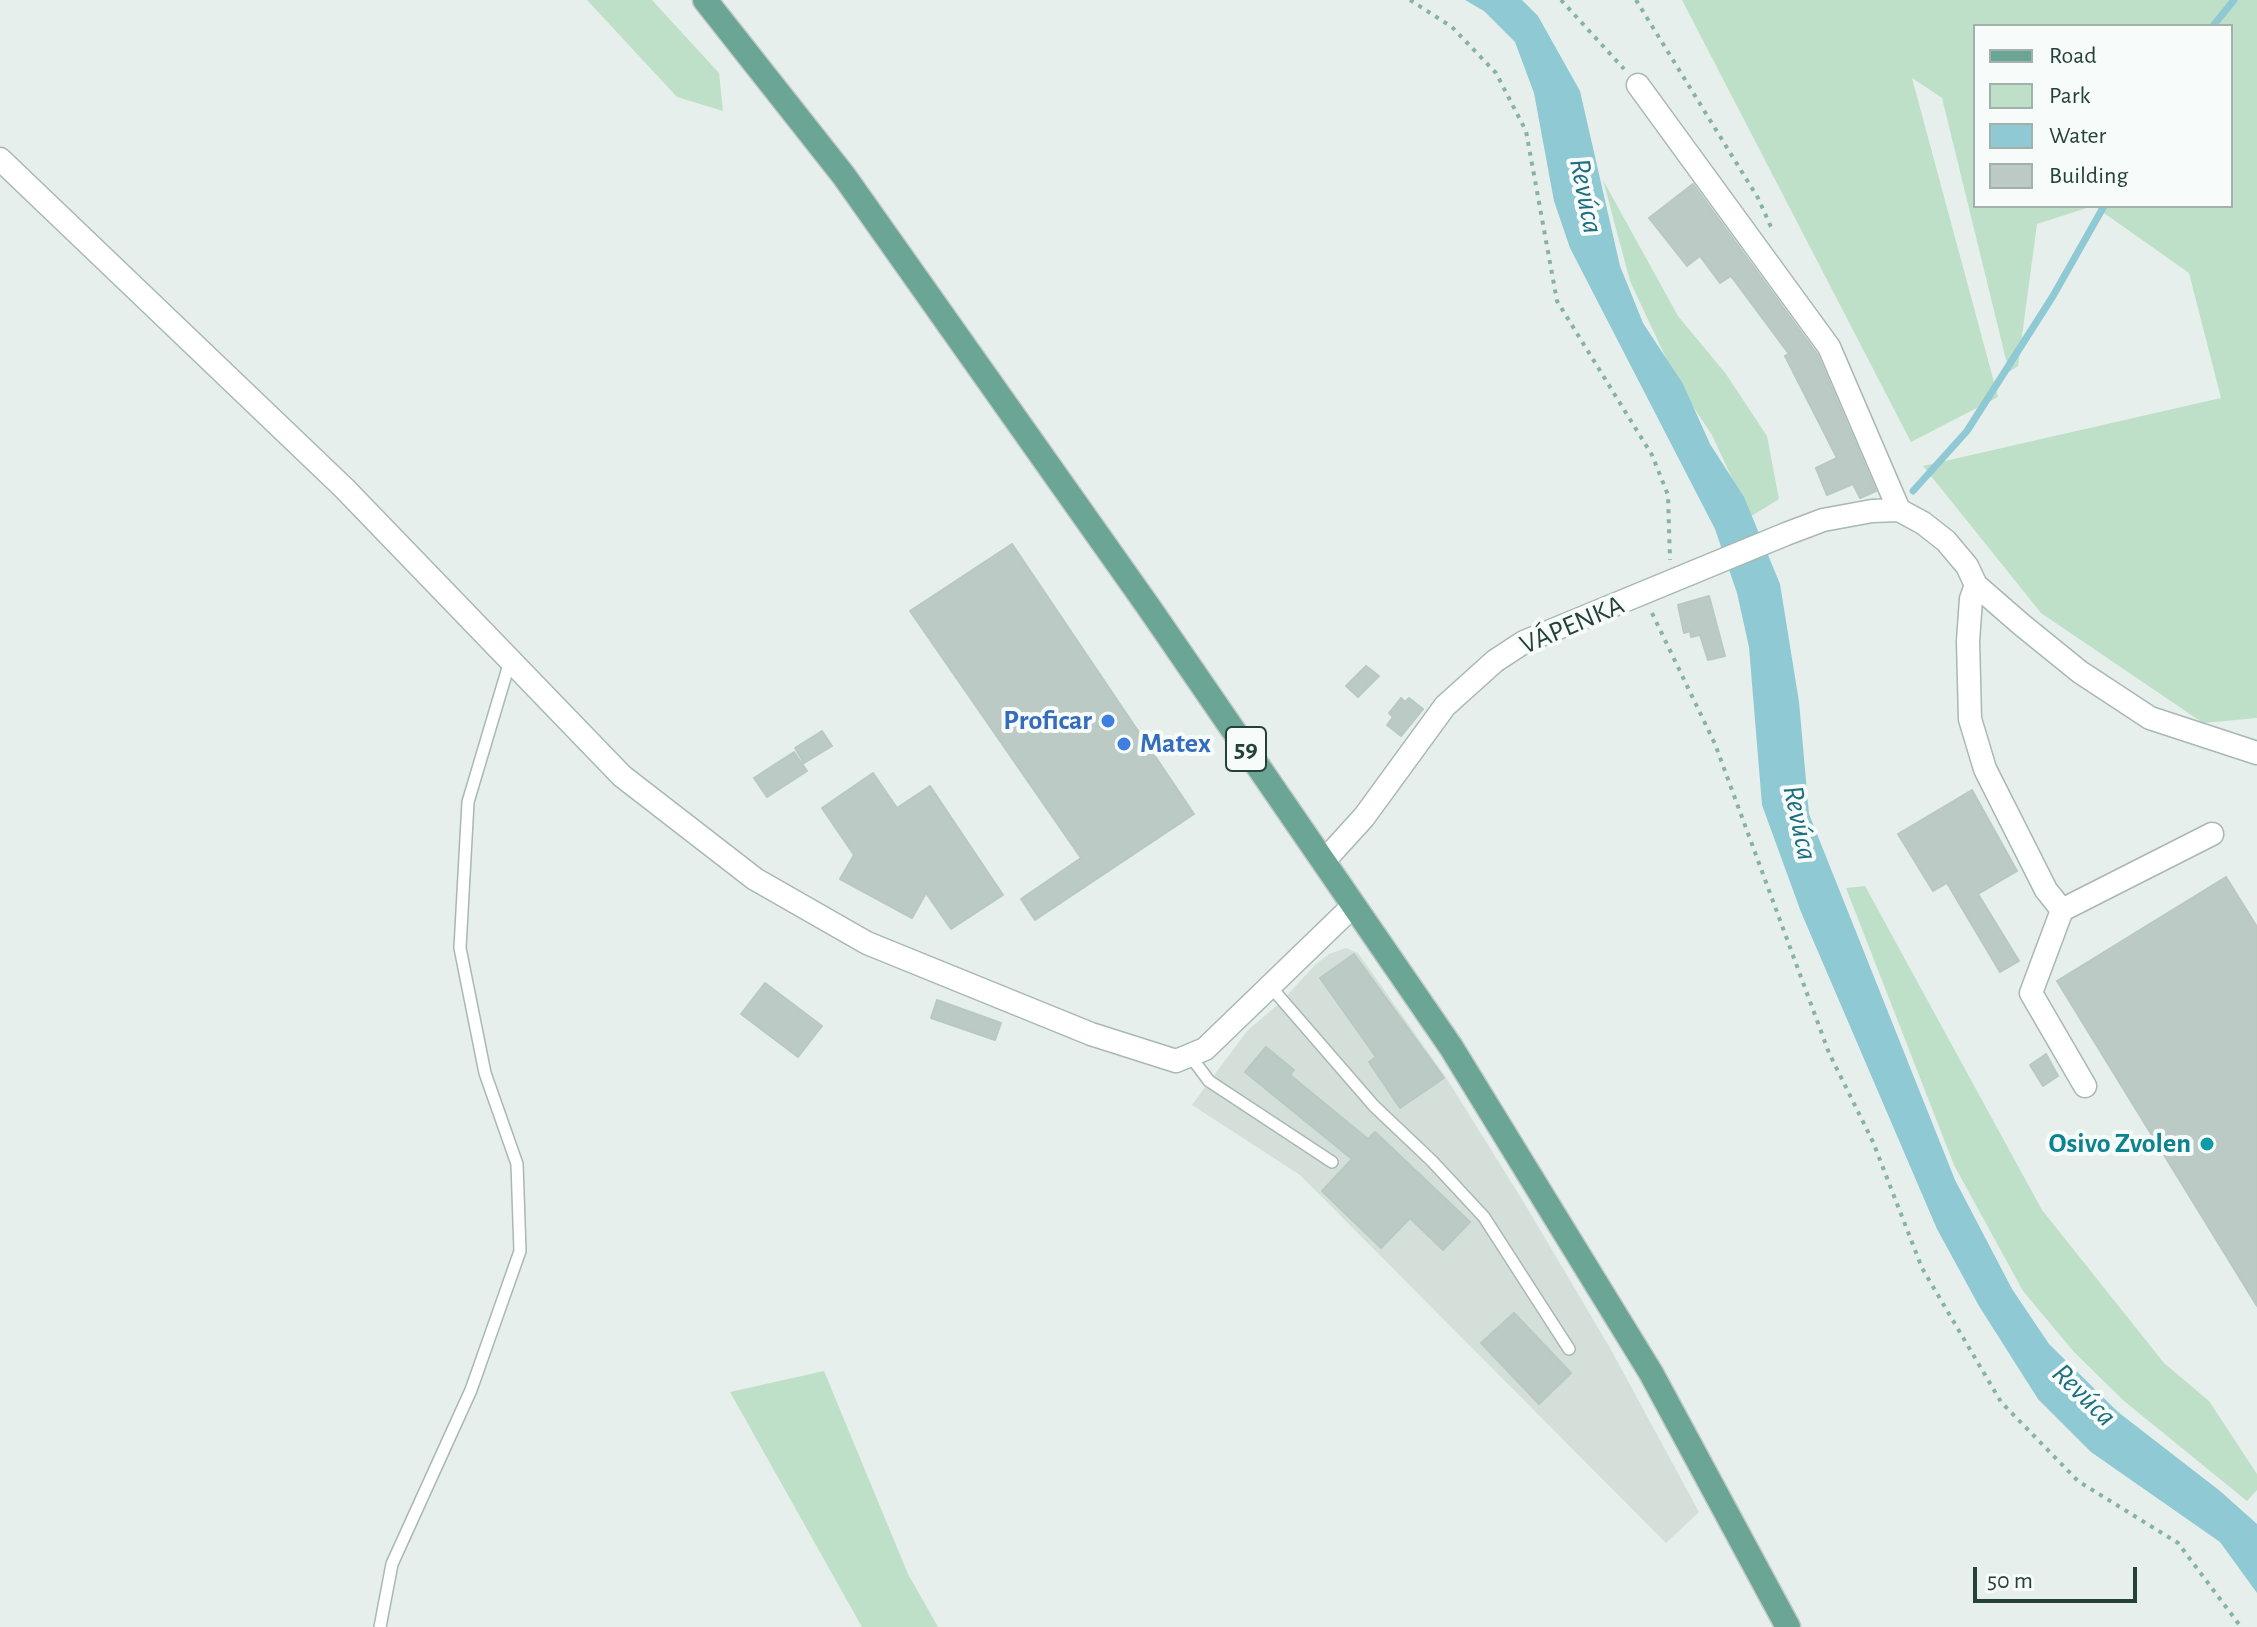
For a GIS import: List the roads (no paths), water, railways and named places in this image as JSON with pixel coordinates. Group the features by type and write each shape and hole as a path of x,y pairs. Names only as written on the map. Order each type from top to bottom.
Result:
{"main road":[{"name":"59","path":"705,0 844,176 1451,1047 1597,1283 1737,1530 1788,1627"}],"street":[{"path":"1638,85 1829,347 1899,510 1946,541 1967,566 1976,585 2080,672 2150,718 2257,753"},
{"path":"0,159 344,488 622,776 755,879 881,949 1165,1060 1191,1057 1243,1015 1354,905"},
{"name":"VÁPENKA","path":"1324,861 1364,817 1445,706 1495,661 1524,642 1823,520 1899,510"},
{"path":"1976,585 1971,599 1968,641 1970,719 1985,769 2046,890 2062,910"},
{"path":"2085,1086 2031,993 2062,910 2212,834"}],"lane":[{"path":"378,1624 392,1564 471,1390 520,1251 517,1164 485,1073 460,948 468,802 511,660"},
{"path":"1270,986 1374,1106 1484,1217 1569,1349"},
{"path":"1191,1057 1209,1081 1332,1162"}],"water":[{"name":"Revúca","path":"1465,0 1522,0 1538,16 1580,91 1620,266 1643,323 1683,384 1710,444 1744,497 1780,584 1799,702 1809,814 1955,1180 2012,1289 2049,1344 2118,1412 2220,1491 2257,1524 2257,1593 2220,1542 2091,1452 2038,1399 1979,1306 1937,1229 1801,912 1762,805 1749,647 1737,593 1715,529 1570,248 1554,201 1534,93 1515,42 1484,11"}],"waterway":[{"path":"2215,24 2234,0"},
{"path":"1913,491 1967,431 2053,296 2103,208"}],"place":[{"name":"Proficar","path":"1108,721"},
{"name":"Matex","path":"1124,744"},
{"name":"Osivo Zvolen","path":"2207,1144"}]}
